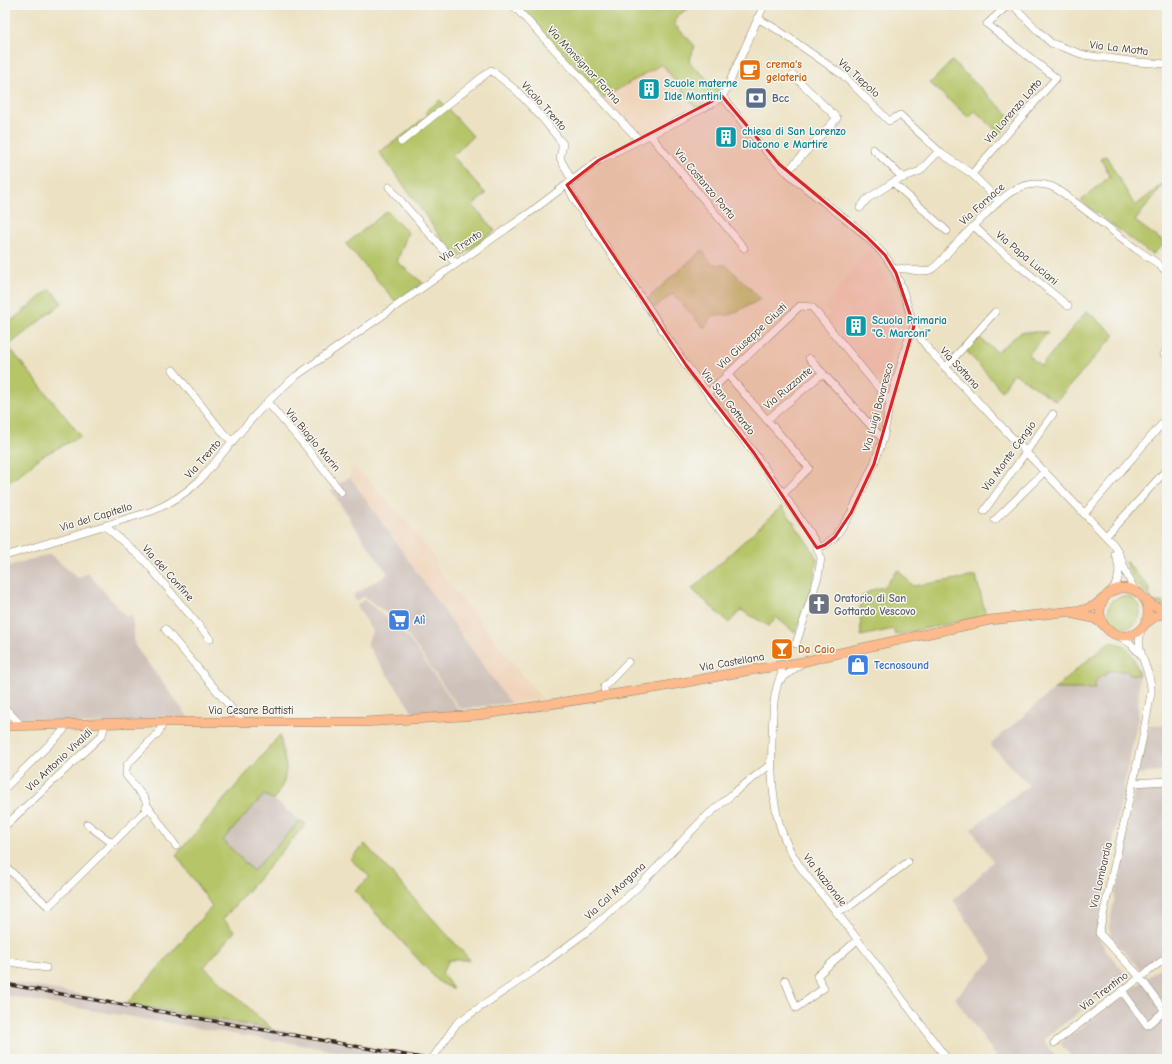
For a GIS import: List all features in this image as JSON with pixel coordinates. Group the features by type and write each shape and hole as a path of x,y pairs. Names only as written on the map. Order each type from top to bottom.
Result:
{"main road":[{"path":"1167,610 1152,606 1136,591 1121,588 1111,591 1104,598 1101,603 1100,613 1103,624 1107,629 1112,633 1125,636 1137,632 1156,616 1167,613"},
{"path":"1143,597 1148,610 1148,616 1143,626"},
{"name":"Via Castellana","path":"496,713 655,688 803,662 990,620 1065,613 1088,609 1104,598"},
{"name":"Via Castellana","path":"1065,613 1087,617 1103,624"},
{"name":"Via Cesare Battisti","path":"5,726 162,722 364,722 412,720 496,713"}],"street":[{"name":"Via Monsignor Farina","path":"513,5 639,140"},
{"path":"722,96 764,5"},
{"name":"Via Lorenzo Lotto","path":"972,174 1056,78 987,24 1008,5"},
{"name":"Via La Motta","path":"1013,5 1051,43 1084,55 1167,64"},
{"name":"Via Tiepolo","path":"757,18 778,30 844,76 889,121 900,115 939,151 972,174 999,201"},
{"name":"Vicolo Trento","path":"401,142 491,70 517,91 563,144 560,158 569,183"},
{"path":"787,172 837,118 793,75"},
{"name":"Via Trento","path":"189,491 267,402 296,376 569,183 599,160 701,110 722,96"},
{"name":"Via Sottana","path":"722,96 768,154 787,172 868,237 885,256 894,269 914,326 929,350 1106,537 1118,551 1128,579 1136,591"},
{"name":"Via Costanzo Porta","path":"650,135 744,248"},
{"path":"873,149 903,178"},
{"path":"860,208 867,199 894,182 920,171 939,151"},
{"path":"894,182 947,231"},
{"name":"Via San Gottardo","path":"569,183 576,203 650,310 666,337 783,494 808,529 818,548 820,558 818,578 796,644"},
{"name":"Via Fornace","path":"894,269 919,271 930,270 936,266 999,201 1014,190 1025,185 1034,184 1051,186 1063,193 1167,272"},
{"path":"388,187 455,263"},
{"name":"Via Papa Luciani","path":"974,226 994,245 1068,306"},
{"name":"Via Giuseppe Giusti","path":"708,393 800,306 812,306 890,402"},
{"path":"945,368 995,312"},
{"name":"Via Luigi Bavaresco","path":"818,548 835,537 851,513 874,464 883,439 890,402 907,343 914,326"},
{"path":"809,358 883,439"},
{"name":"Via Trento","path":"173,370 225,435 233,442"},
{"name":"Via Ruzzante","path":"767,420 823,373"},
{"name":"Via Ruzzante","path":"727,374 809,468 783,494"},
{"name":"Via Biagio Marin","path":"267,402 306,447 341,492"},
{"name":"Via Monte Cengio","path":"984,511 1053,414"},
{"path":"1084,514 1167,418"},
{"path":"1106,537 1167,469"},
{"path":"995,520 1044,472"},
{"name":"Via del Capitello","path":"5,556 164,507 189,491"},
{"name":"Via del Confine","path":"105,526 144,560 210,639"},
{"name":"Via Sottana","path":"1106,537 1116,558 1119,571 1118,580 1111,591"},
{"name":"Via Lombardia","path":"1122,991 1147,1025 1165,1011 1140,977 1099,933 1143,736 1151,688 1150,679 1139,642 1143,626"},
{"path":"165,629 243,722"},
{"name":"Via Lombardia","path":"1118,635 1134,647 1143,659"},
{"path":"605,696 604,687 628,662"},
{"path":"778,682 803,662"},
{"name":"Via Nazionale","path":"780,666 782,674 778,682 773,714 772,758 776,809 781,830 790,852 811,882 836,912 947,1059"},
{"path":"5,708 20,725"},
{"path":"162,722 158,733 128,765 126,775 145,799 147,805 176,846"},
{"path":"5,788 63,731 66,724"},
{"name":"Via Antonio Vivaldi","path":"5,826 102,735 105,724"},
{"name":"Via Cal Morgana","path":"432,1059 457,1023 535,970 590,930 638,887 703,819 770,765 772,758"},
{"path":"1133,783 1167,781"},
{"path":"5,866 49,906 145,811 147,805"},
{"path":"87,824 112,843"},
{"path":"836,912 850,906 908,862"},
{"path":"785,980 796,1008 824,988 817,976 857,940"},
{"name":"Via Trentino","path":"1054,1043 1167,956"},
{"path":"5,961 46,968"}],"highlighted area":[{"path":"722,96 779,164 867,237 885,255 896,273 914,326 874,464 851,513 835,537 825,545 817,548 754,453 686,365 567,185 599,160"}],"shaded area":[{"path":"662,63 696,108 641,137 603,98"},
{"path":"869,249 883,272 896,309 897,332 887,376 880,378 872,373 825,318 830,314 824,308"},
{"path":"354,465 410,526 437,561 434,564 542,699 510,703 349,478"},
{"path":"350,477 510,703 460,709 407,634 386,613 364,596 356,601 353,595 388,574 331,491"},
{"path":"50,554 78,578 88,573 126,617 132,614 135,646 192,722 69,724 17,717 5,704 5,567"},
{"path":"364,600 386,617 408,638 461,713 418,720 367,645 372,631 357,605"},
{"path":"1106,671 1129,671 1129,675 1139,675 1138,719 1098,922 1098,936 1106,950 1127,975 1043,1040 1057,1059 998,1059 955,998 993,959 953,900 993,861 971,829 1029,785 990,745 1054,689 1095,689 1095,681"},
{"path":"1167,724 1167,771 1137,774 1140,754 1150,726"},
{"path":"1167,784 1167,949 1140,969 1111,938 1109,927 1135,788"},
{"path":"264,795 274,800 300,821 253,872 223,840"},
{"path":"1167,963 1167,1059 1073,1059 1060,1043"},
{"path":"5,981 437,1059 382,1059 35,1001 5,995"}],"green space":[{"path":"516,5 694,5 677,16 674,24 695,46 689,62 719,90 716,96 696,108 662,64 603,98"},
{"path":"952,61 1013,119 1000,134 975,111 969,118 930,83"},
{"path":"440,100 473,136 453,156 486,194 473,205 495,231 456,260 417,203 379,152 401,137 428,115 426,111"},
{"path":"1106,156 1135,206 1165,182 1135,221 1165,243 1152,255 1081,201 1110,176 1101,159"},
{"path":"387,211 408,232 397,262 423,283 396,302 346,244"},
{"path":"702,250 712,264 726,265 761,299 730,315 714,315 704,328 673,294 654,308 647,299"},
{"path":"50,289 62,303 8,346 81,436 42,456 5,486 5,326"},
{"path":"1087,311 1115,335 1056,401 1014,373 1002,391 963,347 977,336 997,352 1021,332 1048,332 1028,355 1041,366"},
{"path":"782,506 813,551 817,560 807,604 795,633 776,617 769,626 741,610 729,623 692,589"},
{"path":"1125,561 1150,588 1149,597 1155,602 1162,602 1164,606 1159,605 1150,599 1135,583"},
{"path":"898,570 913,586 976,576 986,616 895,635 893,629 861,636 860,598 871,590 884,587"},
{"path":"1124,596 1135,601 1140,612 1135,623 1124,628 1113,623 1108,612 1113,601"},
{"path":"1109,642 1127,648 1134,659 1139,675 1129,675 1129,671 1107,671 1106,675 1102,675 1095,681 1095,689 1054,689"},
{"path":"280,735 286,768 284,782 274,800 264,795 223,840 253,871 300,821 306,824 223,919 235,931 204,967 272,1029 127,1004 212,906 176,855"},
{"path":"365,844 470,960 449,960 442,973 453,989 439,982 355,891 370,877 350,859"}],"railway":[{"path":"5,984 428,1059"}],"place":[{"name":"crema's gelateria","path":"750,70"},
{"name":"Scuole materne Ilde Montini","path":"649,89"},
{"name":"Bcc","path":"756,98"},
{"name":"chiesa di San Lorenzo Diacono e Martire","path":"726,137"},
{"name":"Scuola Primaria \"G. Marconi\"","path":"856,326"},
{"name":"Oratorio di San Gottardo Vescovo","path":"819,604"},
{"name":"Alì","path":"399,620"},
{"name":"Da Caio","path":"782,649"},
{"name":"Tecnosound","path":"858,665"}]}
